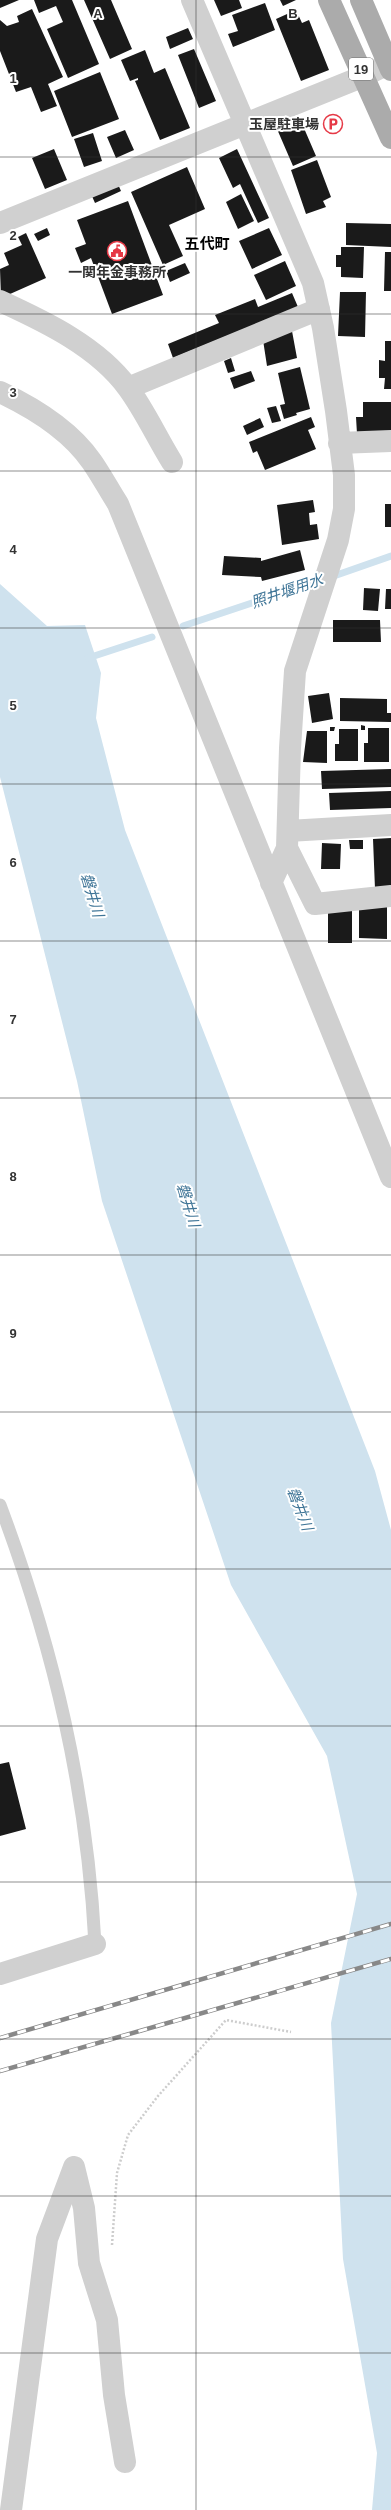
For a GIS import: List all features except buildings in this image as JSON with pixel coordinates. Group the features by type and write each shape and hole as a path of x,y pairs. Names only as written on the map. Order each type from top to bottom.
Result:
{"main road":[{"name":"19","path":"329,0 391,138"},
{"name":"19","path":"361,0 390,65"}],"street":[{"path":"192,0 313,283 319,309 344,475 344,509 338,540 295,671 290,748 288,840 271,883"},
{"path":"0,223 390,65"},
{"path":"0,301 42,320 104,361 128,388 172,462"},
{"path":"128,388 319,309"},
{"path":"0,392 27,405 57,425 91,461 118,504 391,1177"},
{"path":"340,443 391,441"},
{"path":"288,840 391,824"},
{"path":"288,840 315,904 391,896"},
{"path":"0,1974 95,1944"},
{"path":"11,2510 48,2239 74,2167 84,2208 89,2263 107,2320 114,2396 125,2462"}],"lane":[{"path":"0,1505 27,1577 60,1694 83,1812 95,1944"}],"path":[{"path":"109,2252 112,2246 117,2173 128,2135 158,2096 226,2020 291,2032"}],"water":[{"name":"磐井川","path":"0,584 47,626 85,625 101,673 96,718 125,830 375,1471 391,1530 391,2510 372,2510 377,2453 343,2259 331,2023 357,1894 327,1756 231,1585 102,1201 77,1081 0,777"}],"waterway":[{"name":"照井堰用水","path":"331,577 391,556"},
{"name":"照井堰用水","path":"183,626 321,580"},
{"name":"照井堰用水","path":"88,658 152,637"}],"railway":[{"path":"0,2038 391,1924"},
{"path":"0,2071 391,1959"}],"place":[{"name":"玉屋駐車場","path":"333,124"},
{"name":"一関年金事務所","path":"117,251"}],"district":[{"name":"五代町","path":"207,244"}]}
